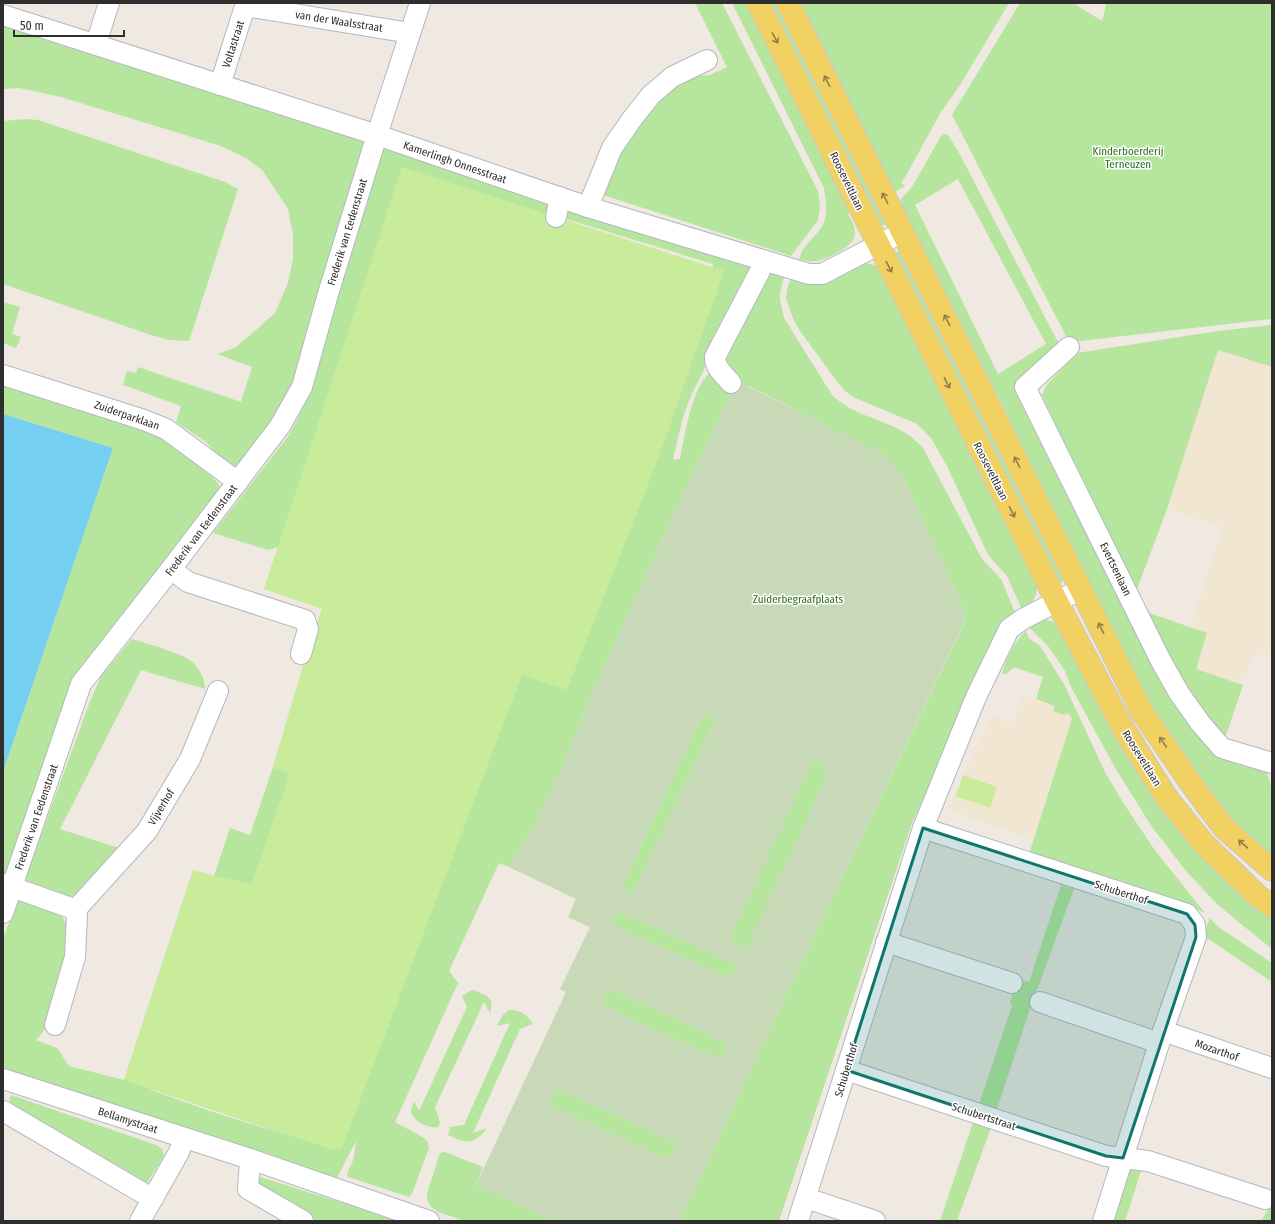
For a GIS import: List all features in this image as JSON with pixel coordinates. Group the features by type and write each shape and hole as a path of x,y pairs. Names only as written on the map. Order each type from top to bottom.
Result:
{"main road":[{"name":"Rooseveltlaan","path":"758,3 1057,602 1123,728 1167,798 1204,844 1259,897 1272,906"},
{"path":"788,3 1142,712 1192,785 1224,828 1272,870"}],"street":[{"path":"96,44 109,3"},
{"path":"377,136 420,3"},
{"name":"van der Waalsstraat","path":"245,4 410,33"},
{"name":"Voltastraat","path":"220,85 245,4"},
{"name":"Kamerlingh Onnesstraat","path":"3,15 377,136 588,207 809,274 822,274 903,232"},
{"path":"588,207 612,148 641,107 651,95 672,77 707,60"},
{"name":"Frederik van Eedenstraat","path":"3,913 7,886 81,684 280,426 302,387 328,294 377,136"},
{"path":"556,218 560,197"},
{"path":"731,383 718,367 715,357 764,261"},
{"name":"Evertsenlaan","path":"1069,347 1025,387 1161,661 1179,693 1201,724 1222,748 1272,763"},
{"name":"Zuiderparklaan","path":"3,375 144,420 166,429 238,482"},
{"path":"171,569 188,582 305,620 308,629 304,652"},
{"name":"Schuberthof","path":"798,1221 923,828 976,697 1009,629 1023,619 1081,589"},
{"name":"Vijverhof","path":"76,909 147,831 190,759 218,691"},
{"name":"Schuberthof","path":"923,828 1187,914 1195,925 1196,937 1161,1037 1103,1221"},
{"path":"7,886 76,909 75,958 55,1025"},
{"path":"886,942 1012,983"},
{"path":"1040,1002 1161,1037"},
{"name":"Mozarthof","path":"1161,1037 1272,1068"},
{"name":"Schubertstraat","path":"846,1070 1106,1156 1122,1158"},
{"name":"Bellamystraat","path":"4,1083 250,1159 417,1219"},
{"path":"3,1111 152,1199"},
{"path":"140,1221 179,1152 184,1138"},
{"path":"1122,1158 1148,1161 1265,1199"},
{"path":"250,1159 248,1189 303,1221"},
{"path":"806,1198 875,1221"}],"highlighted area":[{"path":"923,828 1187,914 1195,925 1196,937 1123,1158 1106,1156 846,1070"}],"shaded area":[{"path":"1218,350 1272,367 1272,647 1264,653 1253,656 1243,685 1195,669 1207,633 1190,627 1223,527 1167,509"},
{"path":"1021,697 1036,699 1055,706 1068,712 1072,719 1033,840 948,810 991,716 1013,723"}],"green space":[{"path":"695,3 722,3 818,191 820,206 818,220 791,256 600,194 604,179 649,106 689,76 710,75 727,67"},
{"path":"732,3 748,3 852,211 848,214 854,228 854,238 848,245 838,252 822,260 806,261 799,259 803,249 822,227 824,222 826,208 824,188"},
{"path":"766,3 780,3 886,224 881,226"},
{"path":"797,3 1009,3 960,85 941,112 901,183 905,186 892,194"},
{"name":"Kinderboerderij Terneuzen","path":"1020,3 1073,3 1102,21 1106,5 1104,3 1272,3 1271,319 1071,342 1066,336 952,115"},
{"path":"3,24 359,139 365,144 296,385 262,436 241,465 236,468 227,465 206,442 176,422 181,406 123,385 127,371 136,373 138,367 241,402 252,367 217,354 235,348 275,313 288,283 293,258 293,235 288,209 263,171 248,159 221,146 61,97 19,88 3,89"},
{"path":"26,119 38,120 225,182 238,189 189,341 169,340 151,335 3,284 3,121"},
{"path":"945,134 948,135 958,151 1061,348 1030,385 1180,705 1265,767 1272,788 1272,860 1234,824 1222,810 1157,718 1001,402 902,207 901,199 912,187 941,136","holes":["958,179 1046,344 998,374 915,205"]},
{"path":"387,147 551,199 552,218 712,270 713,264 560,217 564,204 753,263 693,391 680,428 673,460 680,459 690,411 700,386 706,377 713,370 728,387 731,394 695,468 592,693 560,773 534,826 509,867 499,863 449,971 458,983 395,1122 424,1138 428,1142 429,1148 412,1194 409,1197 348,1177 347,1174 354,1158 356,1141 337,1178 244,1150 3,1069 3,939 18,898 57,911 69,929 69,947 51,1018 36,1040 57,1048 69,1066 124,1080 190,879 253,885 214,876 230,828 250,835 273,767 290,773 487,656 264,589 278,547 268,550 213,533 289,435 298,418 379,152","holes":["151,1089 296,1138 210,1111"]},
{"path":"402,167 724,271 658,459 567,690 522,675 341,1150 335,1148 334,1150 124,1080 193,870 251,885 290,773 273,767 309,645 322,609 264,589"},
{"path":"899,251 902,252 1065,580 1063,582 1057,582 894,254"},
{"path":"866,263 880,268 915,343 1038,580 1037,591 1034,598 1023,612 1007,576 988,555 947,466 931,438 917,424 853,397 845,391 798,328 792,316 786,298 788,285 791,279"},
{"path":"773,270 785,273 780,293 784,318 832,395 843,404 854,410 902,431 913,438 923,448 982,559 1001,579 1016,615 1003,624 912,823 779,1221 680,1221 965,619 963,608 903,477 884,455 751,387 740,384 721,364 763,276"},
{"path":"3,302 20,307 12,334 21,337 16,348 3,343"},
{"path":"1272,325 1272,367 1218,350 1167,509 1134,597 1042,395 1046,386 1077,353 1218,331"},
{"path":"3,382 153,434 178,447 196,461 218,483 221,489 68,701 4,878 3,772 113,448 3,414"},
{"name":"Zuiderbegraafplaats","path":"743,384 875,449 893,462 903,477 963,608 965,619 680,1221 555,1221 476,1185 566,992 560,989 590,927 568,917 576,899 509,867 534,826 560,773 592,693 695,468 731,394 728,387","holes":["706,715 715,720 633,893 624,890 622,887 700,720","815,761 827,767 826,778 746,949 729,941 810,767","617,912 646,923 739,966 731,978 722,975 617,927 611,922","608,990 611,990 685,1022 727,1045 724,1056 721,1059 638,1023 602,1004 602,1000","556,1088 671,1140 676,1144 675,1149 669,1158 665,1158 552,1105 551,1101"]},
{"path":"1138,609 1207,633 1196,669 1243,685 1224,741 1207,724"},
{"path":"1043,619 1055,622 1059,626 1079,664 1267,914 1272,918 1272,949 1214,901 1186,871 1152,827 1114,766 1071,687 1065,671 1048,646 1030,628 1030,626"},
{"path":"1026,631 1029,638 1040,646 1064,684 1105,772 1122,801 1154,849 1205,913 1188,905 1029,854 1072,719 1068,713 1064,715 1053,711 1055,706 1036,699 1043,677 1014,667 1006,674 1002,673 1014,645"},
{"path":"132,639 171,651 191,661 197,666 201,674 205,689 141,670 60,829 122,849 80,893 71,896 60,896 23,885 89,704 101,676"},
{"path":"706,715 715,720 708,737 633,893 624,890 622,887 700,720"},
{"path":"815,761 827,767 826,778 747,949 728,941 810,767"},
{"path":"963,775 997,787 990,808 956,796"},
{"path":"1061,885 1074,889 1029,1012 989,1133 957,1221 940,1221 1012,1006 1010,1002 1017,978 1029,982"},
{"path":"617,912 646,923 739,966 731,978 722,975 617,927 611,922"},
{"path":"1210,918 1217,926 1272,963 1272,982 1207,938 1204,934"},
{"path":"474,990 491,1000 490,1013 484,1002 435,1107 440,1123 438,1127 430,1127 422,1124 414,1118 411,1111 412,1106 414,1101 419,1111 467,1007 462,996"},
{"path":"608,990 670,1016 728,1045 724,1056 721,1059 638,1023 602,1004 602,1000"},
{"path":"509,1010 517,1010 523,1013 533,1024 520,1029 473,1133 487,1128 478,1138 469,1141 460,1140 448,1135 450,1127 464,1125 510,1023 497,1026 503,1015"},
{"path":"556,1088 671,1140 676,1144 673,1153 669,1158 665,1158 558,1109 552,1105 551,1101"},
{"path":"11,1095 156,1145 162,1149 164,1156 147,1183 12,1105 9,1099"},
{"path":"445,1152 483,1167 476,1185 555,1221 465,1221 438,1212 431,1207 427,1200 427,1193 440,1153"},
{"path":"1143,1165 1125,1221 1108,1221 1126,1167"},
{"path":"254,1175 384,1216 393,1219 394,1221 314,1221 253,1186"},
{"path":"1272,1202 1272,1221 1262,1221 1262,1220"}],"water":[{"path":"3,414 113,448 3,772"}]}
